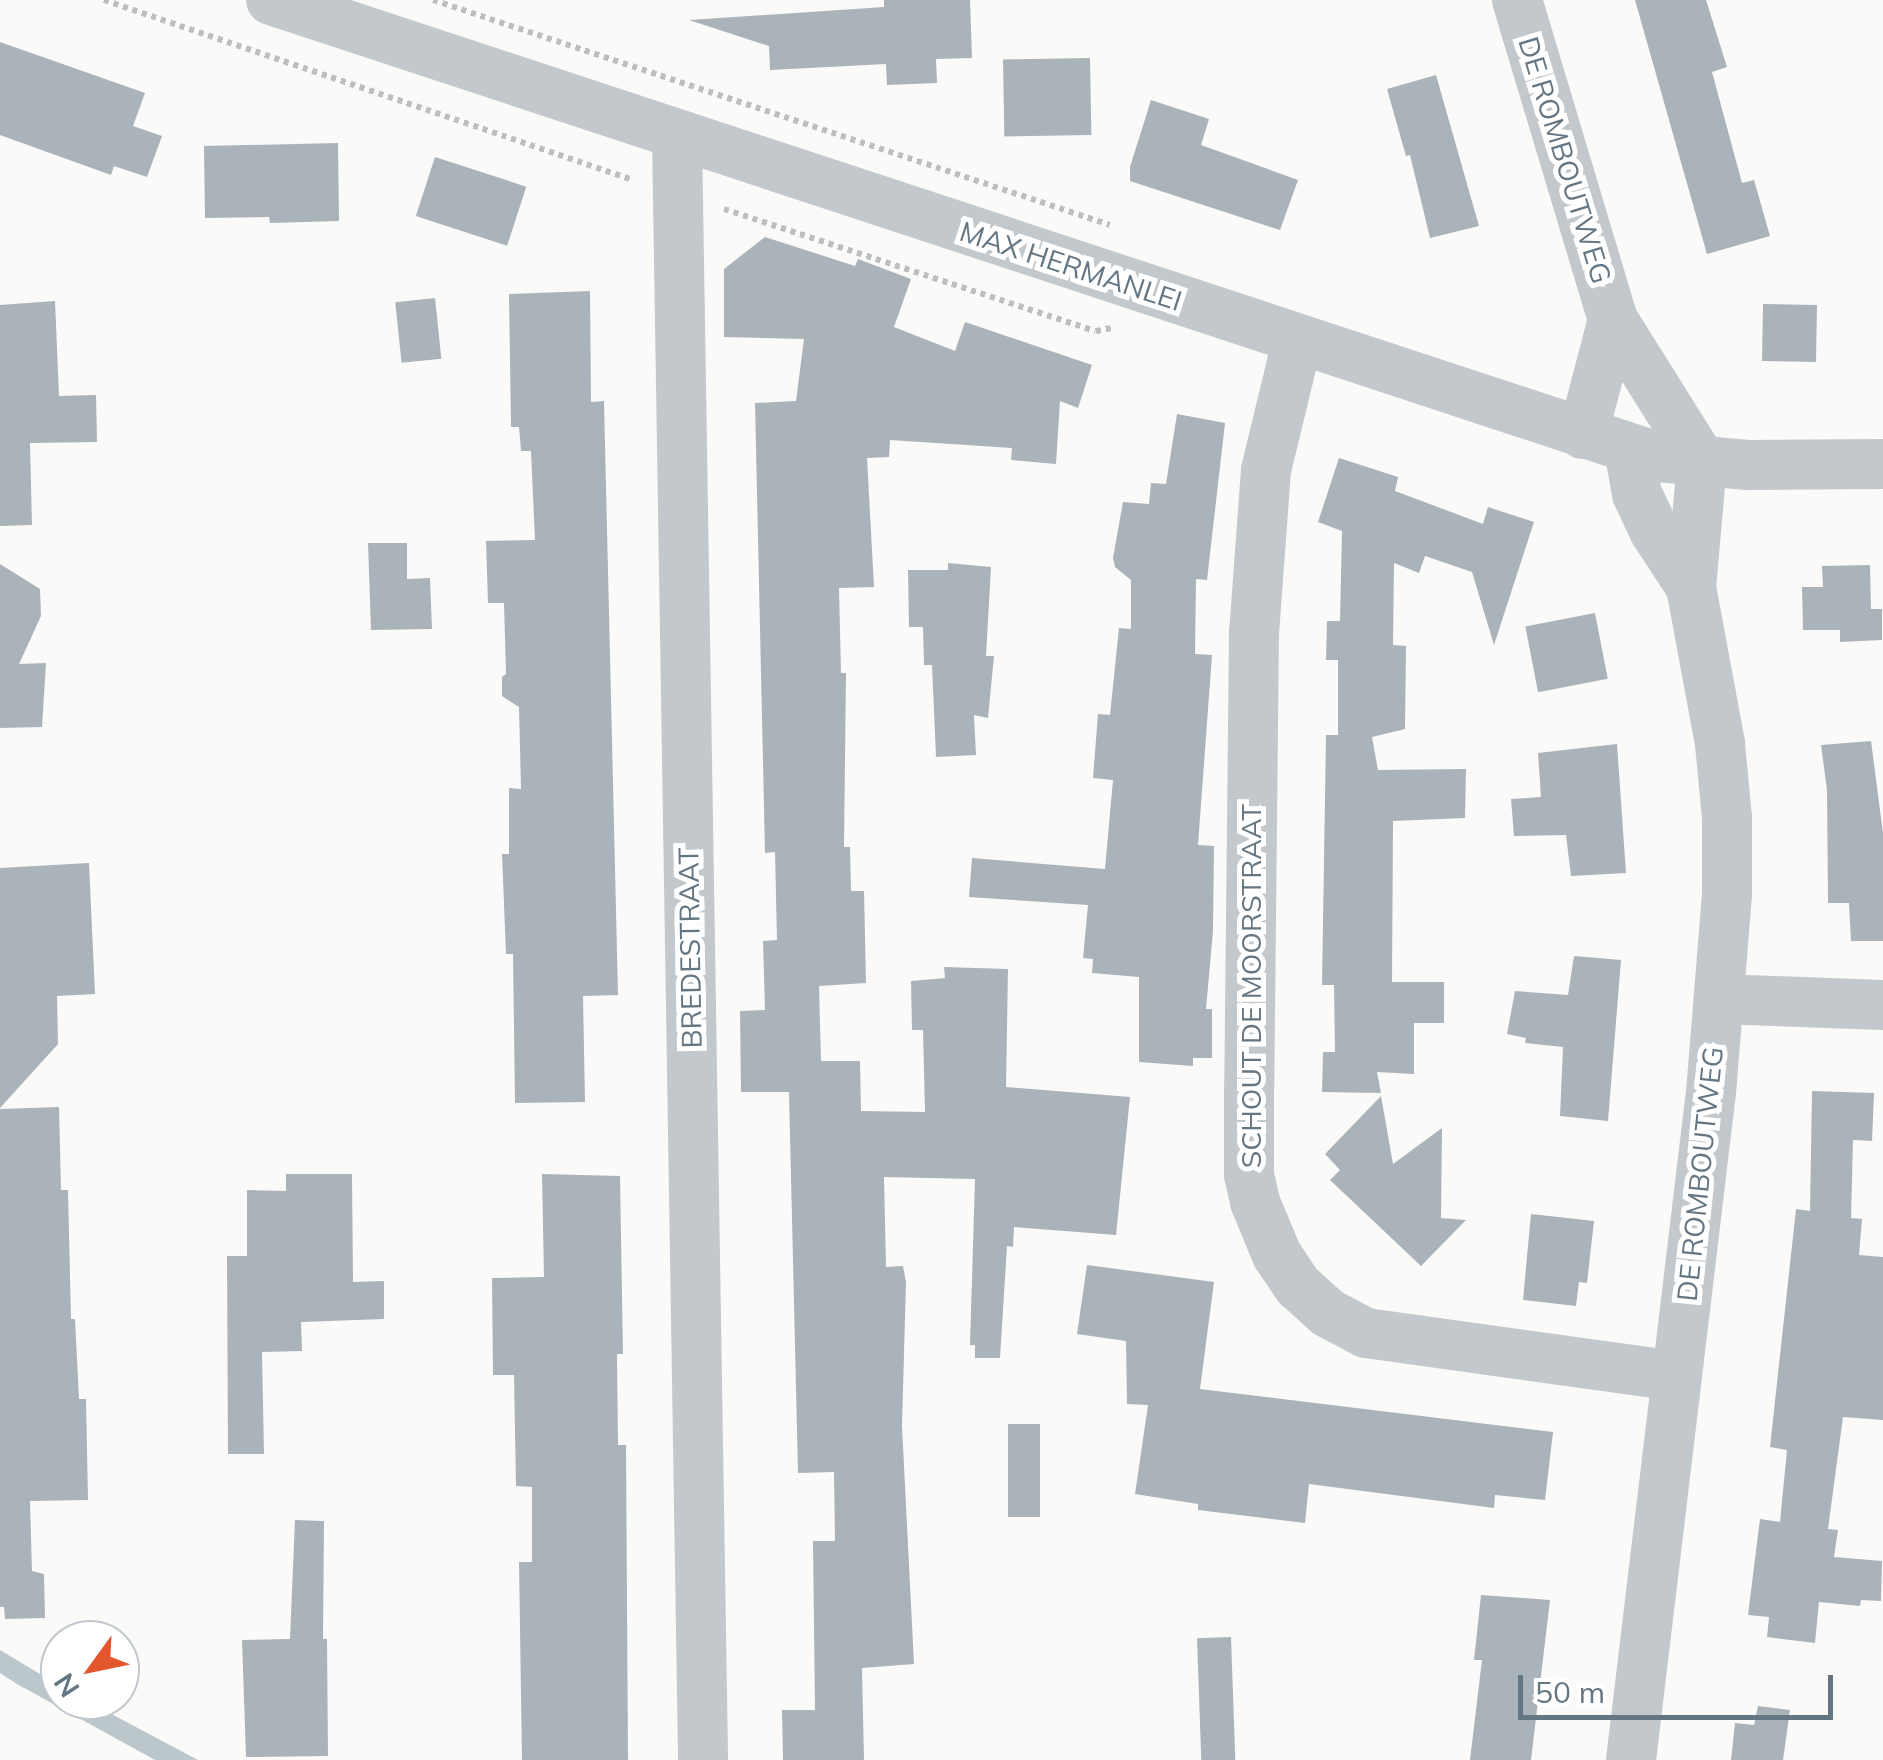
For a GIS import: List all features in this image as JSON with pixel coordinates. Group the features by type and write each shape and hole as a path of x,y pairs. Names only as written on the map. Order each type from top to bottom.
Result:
{"street":[{"name":"MAX HERMANLEI","path":"272,0 350,14 677,136 1606,441 1702,462 1883,464"},
{"name":"DE ROMBOUTWEG","path":"1517,0 1613,320 1702,462 1691,587 1720,744 1726,818 1720,998 1632,1760"},
{"name":"BREDESTRAAT","path":"677,136 703,1760"},
{"name":"DE ROMBOUTWEG","path":"1613,320 1606,441 1655,532 1691,587"},
{"name":"SCHOUT DE MOORSTRAAT","path":"1298,342 1266,470 1254,632 1249,1175 1255,1202 1277,1256 1298,1286 1328,1312 1366,1333 1676,1376"},
{"path":"1720,998 1883,1005"}],"path":[{"path":"104,0 637,181"},
{"path":"718,207 1096,331 1120,326"}],"shaded area":[{"path":"0,1650 40,1674 40,1697 17,1684 0,1673"},
{"path":"82,1720 123,1720 198,1760 155,1760"}],"building":[{"path":"884,0 970,0 972,58 936,59 937,83 887,85 886,64 770,70 769,46 689,20 884,7"},
{"path":"1635,0 1706,0 1727,67 1712,72 1742,183 1754,180 1770,236 1707,254"},
{"path":"0,42 145,93 133,126 162,136 147,177 114,166 111,175 0,135"},
{"path":"1090,58 1091,135 1004,137 1003,60"},
{"path":"1436,75 1479,226 1430,238 1410,155 1406,156 1387,89"},
{"path":"1151,100 1209,119 1201,145 1298,180 1280,230 1130,181 1130,167"},
{"path":"338,143 339,221 270,223 269,217 205,218 204,146"},
{"path":"435,157 526,187 507,246 416,216"},
{"path":"765,237 855,266 858,259 911,279 894,327 955,351 965,322 1092,365 1078,408 1060,401 1056,464 1011,460 1012,448 890,440 889,457 867,458 874,587 839,588 841,673 846,673 844,847 850,847 851,891 864,891 866,983 819,986 821,1061 860,1061 861,1111 925,1112 923,1030 912,1030 911,981 945,978 944,967 1008,969 1006,1087 1130,1097 1116,1235 1014,1227 1013,1247 1007,1246 1000,1358 975,1358 975,1345 970,1345 975,1179 884,1177 886,1267 903,1266 906,1282 902,1426 914,1664 862,1668 864,1760 783,1760 782,1710 815,1710 813,1541 835,1541 834,1472 798,1473 789,1092 741,1092 740,1011 765,1010 763,941 777,940 775,852 765,853 755,403 796,401 804,339 724,337 724,269"},
{"path":"590,291 591,402 604,401 618,995 583,996 585,1102 515,1103 513,954 506,954 502,854 509,854 509,788 521,789 519,707 502,696 502,677 506,674 504,603 488,603 486,541 535,540 531,451 521,451 519,427 511,427 509,294"},
{"path":"435,298 441,359 402,363 395,302"},
{"path":"55,301 59,396 96,395 97,442 30,443 32,525 0,526 0,305"},
{"path":"1763,304 1817,305 1816,362 1762,361"},
{"path":"1177,414 1225,423 1207,580 1196,579 1195,654 1212,655 1198,845 1214,846 1213,931 1206,1009 1212,1009 1212,1058 1193,1058 1193,1066 1139,1062 1139,977 1092,973 1093,959 1083,958 1088,905 969,897 972,858 1105,869 1113,780 1093,778 1098,714 1110,715 1119,628 1131,629 1131,580 1115,567 1113,558 1123,502 1149,504 1151,483 1166,484"},
{"path":"1339,458 1398,477 1395,491 1483,524 1488,507 1534,522 1494,645 1472,572 1425,556 1419,573 1394,563 1393,645 1406,646 1405,729 1372,737 1378,770 1466,769 1465,818 1393,821 1392,982 1444,982 1444,1023 1414,1023 1414,1074 1377,1072 1381,1093 1322,1092 1323,1052 1335,1052 1334,985 1322,985 1326,735 1338,735 1338,660 1326,660 1327,621 1340,621 1342,531 1318,522"},
{"path":"368,543 407,543 407,579 430,578 432,629 371,630"},
{"path":"948,563 991,567 986,656 994,656 988,718 974,715 976,755 936,757 932,665 924,665 923,627 909,627 908,570 948,570"},
{"path":"0,564 40,589 41,616 19,664 46,663 42,727 0,728"},
{"path":"1870,565 1871,609 1882,609 1882,640 1840,642 1840,630 1803,630 1802,587 1823,587 1822,566"},
{"path":"1595,613 1608,679 1538,692 1525,627"},
{"path":"1871,741 1883,833 1883,941 1851,941 1849,903 1828,903 1827,790 1821,745"},
{"path":"1617,744 1626,873 1571,876 1566,835 1514,836 1511,799 1541,797 1538,753"},
{"path":"89,863 95,994 57,996 58,1044 0,1108 0,868"},
{"path":"1574,956 1621,960 1608,1121 1560,1116 1563,1047 1525,1043 1526,1038 1507,1034 1515,991 1568,995"},
{"path":"1812,1091 1874,1093 1872,1141 1853,1140 1851,1218 1862,1219 1859,1255 1883,1257 1883,1420 1843,1417 1828,1529 1838,1530 1834,1557 1882,1561 1881,1601 1861,1600 1860,1606 1819,1602 1815,1643 1767,1637 1769,1617 1748,1615 1760,1519 1780,1522 1787,1450 1770,1447 1796,1209 1810,1211"},
{"path":"1381,1096 1393,1164 1442,1128 1441,1218 1466,1220 1421,1266 1330,1180 1340,1170 1325,1154"},
{"path":"59,1107 61,1190 68,1190 71,1319 75,1319 79,1399 86,1399 88,1500 30,1501 32,1571 44,1574 45,1618 5,1619 4,1607 0,1607 0,1109"},
{"path":"286,1174 352,1174 353,1282 384,1281 384,1319 301,1322 302,1351 262,1352 264,1454 228,1454 227,1256 247,1256 247,1190 286,1191"},
{"path":"542,1174 620,1176 623,1354 617,1354 618,1445 626,1445 628,1760 522,1760 519,1562 532,1562 532,1487 516,1486 514,1375 493,1375 492,1278 544,1277"},
{"path":"1531,1214 1594,1221 1587,1283 1579,1282 1576,1306 1523,1300"},
{"path":"1087,1265 1214,1282 1200,1389 1553,1432 1545,1500 1495,1495 1494,1508 1309,1484 1305,1523 1198,1510 1198,1504 1135,1494 1148,1405 1127,1404 1126,1341 1077,1334"},
{"path":"1008,1424 1040,1424 1040,1517 1008,1517"},
{"path":"295,1520 324,1521 323,1639 327,1639 328,1756 246,1757 242,1640 290,1639"},
{"path":"1481,1595 1550,1600 1531,1760 1470,1760 1482,1660 1474,1660"},
{"path":"1231,1637 1235,1760 1201,1760 1197,1638"},
{"path":"1758,1706 1790,1710 1783,1760 1731,1760 1735,1723 1754,1725"}]}
